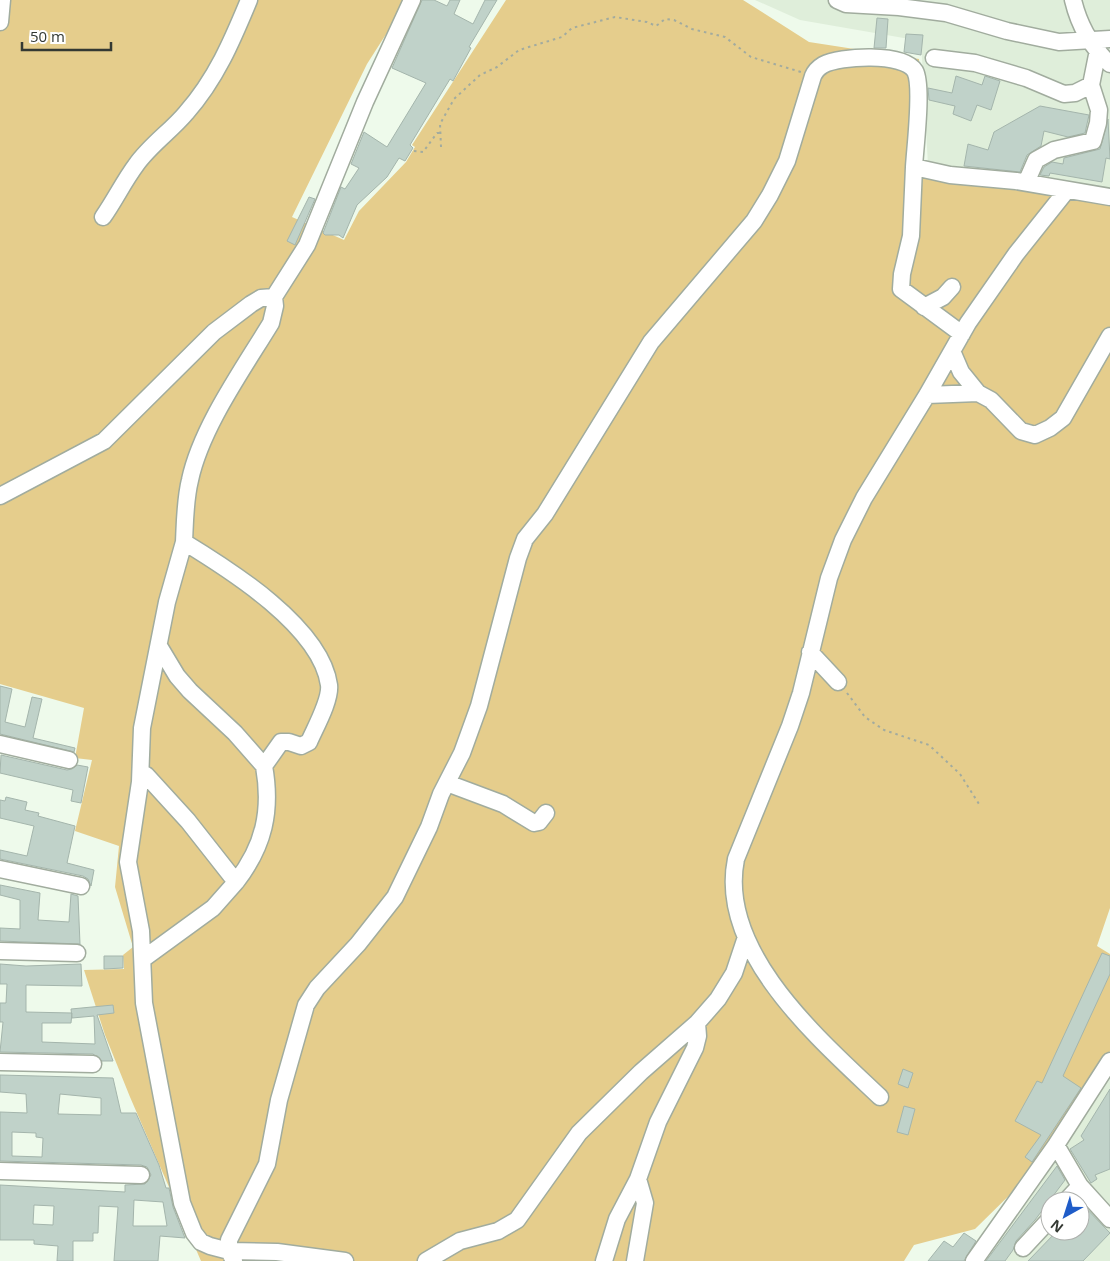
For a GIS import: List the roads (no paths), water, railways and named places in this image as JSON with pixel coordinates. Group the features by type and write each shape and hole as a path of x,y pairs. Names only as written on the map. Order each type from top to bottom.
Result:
{"street":[{"path":"0,22 2,0"},
{"path":"103,217 136,165 185,114 205,90 224,60 250,0"},
{"path":"345,1261 277,1252 231,1256 201,1242 188,1222 182,1203 144,1002 141,931 128,862 141,772 142,728 167,602 184,542 188,489 194,463 205,436 270,323 275,306 274,296 307,245 362,110 412,0"},
{"path":"837,0 846,4 899,7 946,13 1007,31 1051,40 1103,58"},
{"path":"1073,0 1078,21 1103,58"},
{"path":"934,58 975,63 1026,78 1064,94 1075,93 1091,85 1110,39"},
{"path":"231,1256 229,1240 267,1164 279,1100 306,1005 317,988 358,944 395,897 429,826 462,753 479,706 505,604 525,539 545,514 651,342 754,221 766,202 788,160 813,76 823,65 865,57 895,60 910,66 915,72 918,86 911,236 901,289 962,334"},
{"path":"1029,176 1036,160 1054,150 1092,141 1098,123 1099,110 1091,85"},
{"path":"914,167 950,175 1016,181 1110,197"},
{"path":"880,1097 807,1027 786,1004 746,936 736,904 732,878 736,859 790,726 829,578 843,540 864,498 962,334 1016,254 1067,190"},
{"path":"924,307 943,297 952,287"},
{"path":"0,496 104,441 214,332 250,304 261,298 274,296"},
{"path":"952,351 964,377 978,393 991,400 1021,431 1035,435 1063,418 1110,336"},
{"path":"927,395 978,393"},
{"path":"184,542 247,583 281,613 308,640 324,667 329,692 309,742 301,746 289,742 281,742 264,766"},
{"path":"143,959 213,908 249,866 264,834 268,800 264,766 235,733 205,707 177,676 159,646"},
{"path":"810,652 838,682"},
{"path":"0,744 69,760"},
{"path":"141,772 146,775 188,821 236,882"},
{"path":"447,783 503,804 534,823 539,822 546,813"},
{"path":"0,869 81,886"},
{"path":"426,1261 460,1241 498,1231 517,1220 586,1126 640,1072 697,1023 727,987 746,936"},
{"path":"0,951 77,953"},
{"path":"604,1261 616,1219 638,1179 658,1122 695,1048 698,1036 697,1023"},
{"path":"974,1261 1056,1145 1110,1061"},
{"path":"0,1062 93,1064"},
{"path":"1056,1145 1080,1186 1110,1219"},
{"path":"0,1171 141,1175"},
{"path":"635,1261 645,1203 638,1179"},
{"path":"1075,1191 1080,1186"},
{"path":"1023,1248 1040,1230"}]}
